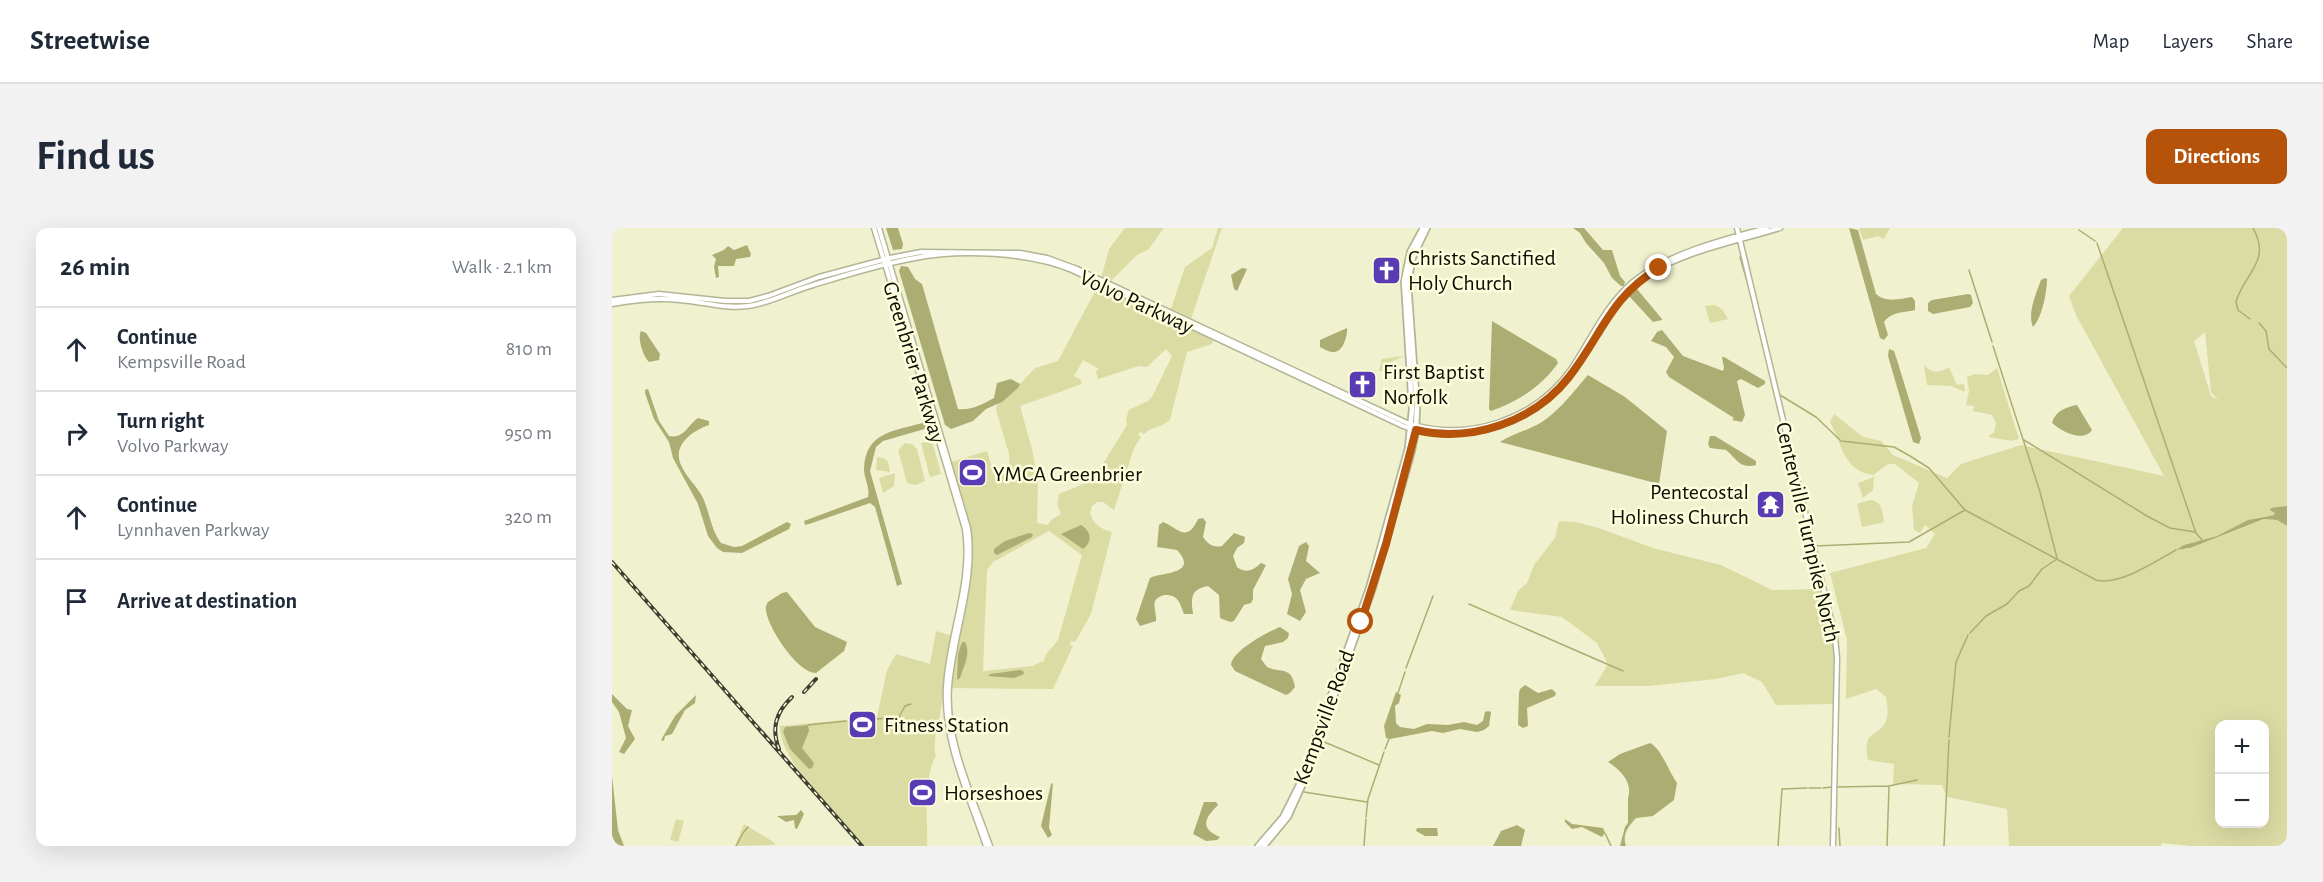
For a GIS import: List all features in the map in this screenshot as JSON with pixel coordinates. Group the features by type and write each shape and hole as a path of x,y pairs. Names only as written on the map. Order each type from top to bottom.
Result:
{"main road":[{"name":"Greenbrier Parkway","path":"877,228 968,531 969,561 950,675 949,711 956,748 988,846"},
{"name":"Kempsville Road","path":"1264,846 1288,817 1305,778 1373,588 1414,428 1404,281 1408,257 1425,228"},
{"name":"Centerville Turnpike North","path":"1737,228 1836,644 1833,846"},
{"path":"1740,238 1767,228"},
{"path":"1740,238 1780,228"},
{"name":"Volvo Parkway","path":"612,304 660,299 724,306 754,305 804,287 887,264 930,256 999,255 1032,258 1060,265 1414,428 1439,434 1481,431 1526,414 1546,400 1568,379 1619,295 1650,270 1676,257 1740,238"},
{"name":"Volvo Parkway","path":"612,300 659,294 725,302 749,301 819,277 921,252 1002,252 1035,255 1061,262 1414,428"},
{"name":"Kempsville Road","path":"1258,846 1283,817 1299,785 1367,594 1414,428"}],"shaded area":[{"path":"886,228 898,228 903,244 902,249 893,250"},
{"path":"1125,228 1164,228 1148,250 1137,255 1110,282 1101,278 1109,249"},
{"path":"1218,228 1222,228 1191,319 1171,309 1185,267 1212,248"},
{"path":"1573,228 1584,228 1603,250 1612,250 1620,276 1625,282 1624,286 1612,278 1604,263 1580,233"},
{"path":"1849,228 1858,230 1876,294 1889,299 1912,297 1915,301 1915,310 1894,314 1887,318 1884,322 1888,335 1884,340 1880,338"},
{"path":"1859,228 1890,228 1884,239 1878,236 1863,240"},
{"path":"2123,228 2287,228 2287,506 2274,515 2255,518 2217,536 2184,545 2185,550 2265,519 2277,520 2287,526 2287,846 2191,846 2162,843 2161,846 2009,846 2007,809 1947,797 1942,785 1893,784 1894,764 1868,760 1867,743 1871,736 1879,731 1887,718 1886,697 1876,689 1846,699 1847,640 1830,573 1926,548 1935,534 1925,525 1920,533 1914,530 1912,506 1919,483 1895,464 1888,464 1873,475 1855,468 1845,455 1830,422 1834,414 1863,437 1881,441 1893,455 1947,478 1961,464 2021,445 2164,476 2076,315 2069,296","holes":["2205,332 2211,392 2218,400 2211,396 2194,341"]},
{"path":"747,245 750,257 736,259 734,266 718,266 719,277 716,278 714,267 716,259 712,255 728,246 734,250"},
{"path":"901,266 908,267 915,279 922,284 958,409 972,408 994,398 997,383 1011,379 1020,384 1002,402 986,409 973,421 951,429 945,425 899,271"},
{"path":"1242,268 1247,269 1237,291 1234,289 1231,275"},
{"path":"2045,278 2047,284 2043,304 2039,318 2033,327 2031,316 2033,304 2041,280"},
{"path":"1099,284 1213,339 1212,344 1187,352 1170,420 1144,434 1140,432 1138,435 1141,437 1134,448 1114,510 1103,502 1097,502 1092,506 1090,513 1093,520 1101,528 1112,532 1091,614 1075,642 1071,641 1070,645 1073,646 1053,689 951,688 972,550 968,522 951,462 987,451 995,477 1010,472 1009,454 996,410 997,405 1018,388 1035,368 1058,361","holes":["1166,349 1172,356 1152,397 1129,410 1127,425 1093,480 1059,494 1057,504 1061,514 1051,520 1048,525 1037,523 1038,482 1020,406 1082,384 1080,379 1074,376 1083,360 1099,369 1096,371 1098,379 1139,366 1147,367","1049,531 1082,555 1058,640 1044,661 1032,666 983,671 987,570 993,562"]},
{"path":"1637,289 1662,320 1653,322 1629,296"},
{"path":"1971,295 1973,303 1970,307 1933,314 1928,311 1928,303 1932,300"},
{"path":"1715,305 1723,310 1728,319 1710,323 1705,306"},
{"path":"1492,321 1556,359 1558,363 1545,379 1529,392 1491,411 1489,409"},
{"path":"1347,328 1345,342 1341,349 1331,352 1320,347 1320,340"},
{"path":"1662,330 1683,356 1723,371 1722,357 1724,357 1765,381 1765,384 1758,388 1741,379 1737,381 1745,415 1742,422 1732,420 1734,418 1669,377 1666,372 1674,357 1666,347 1651,341 1657,332"},
{"path":"641,331 646,333 660,354 659,360 649,362 647,359 640,342"},
{"path":"1889,349 1894,351 1897,360 1921,438 1919,444 1913,442 1888,356"},
{"path":"1404,356 1391,362 1393,375 1379,371 1382,359"},
{"path":"1924,365 1936,372 1949,367 1957,385 1964,384 1965,392 1951,386 1927,385"},
{"path":"1997,368 2019,439 2012,441 1988,437 1994,432 1996,423 1992,415 1973,411 1974,406 1966,405 1969,391 1967,377 1975,374 1988,375"},
{"path":"1588,375 1625,397 1667,431 1659,484 1500,442 1549,417"},
{"path":"648,389 659,421 669,436 682,433 698,418 709,421 709,425 696,431 685,440 679,451 679,458 683,469 702,496 721,543 734,547 742,546 787,522 791,524 789,529 742,553 723,552 717,548 708,536 698,504 673,458 669,442 654,419 645,393"},
{"path":"2077,405 2092,430 2083,436 2066,432 2052,423 2062,410"},
{"path":"926,422 928,428 883,441 876,447 870,471 902,584 897,586 875,507 870,503 805,525 804,521 868,497 864,469 870,447 884,435"},
{"path":"1710,436 1715,436 1756,461 1756,465 1746,466 1726,450 1710,448 1708,444"},
{"path":"932,441 941,474 930,477 921,443"},
{"path":"905,443 912,444 917,449 925,481 916,485 907,483 898,450"},
{"path":"877,457 888,461 890,472 876,470"},
{"path":"895,473 894,486 883,493 879,478"},
{"path":"1874,477 1873,490 1863,498 1858,483"},
{"path":"1870,500 1880,505 1884,522 1862,527 1857,504"},
{"path":"2287,506 2287,526 2277,520 2264,519 2190,548 2176,550 2184,545 2217,536 2248,520 2274,515 2271,508"},
{"path":"1203,518 1206,522 1203,537 1211,545 1222,546 1234,533 1245,537 1244,543 1237,548 1233,556 1237,567 1247,571 1261,563 1266,565 1253,590 1251,603 1244,605 1234,621 1230,622 1220,618 1219,595 1208,586 1202,587 1193,595 1193,614 1184,614 1180,603 1175,598 1164,595 1156,599 1154,605 1156,621 1140,626 1136,619 1150,578 1176,571 1184,564 1177,550 1157,547 1159,525 1163,522 1186,532 1190,531 1198,519"},
{"path":"1559,521 1599,528 1653,548 1721,565 1772,590 1820,589 1833,646 1834,704 1776,705 1762,682 1743,673 1716,679 1648,686 1595,686 1608,664 1597,643 1562,617 1510,610 1518,591 1527,583 1534,565 1555,538"},
{"path":"1081,525 1090,537 1083,549 1061,534"},
{"path":"1029,533 1033,534 1032,537 997,555 994,553 994,549 1005,541"},
{"path":"1306,542 1309,546 1306,561 1320,573 1306,579 1300,590 1306,612 1300,621 1287,614 1292,594 1288,579 1299,546"},
{"path":"787,592 815,627 847,642 844,651 816,673 800,665 784,648 768,617 766,608 768,602"},
{"path":"1280,627 1289,633 1288,638 1283,642 1265,646 1261,659 1267,667 1285,671 1291,676 1295,687 1286,695 1235,671 1231,665 1237,654 1244,648"},
{"path":"936,631 952,636 939,721 933,724 936,756 929,775 927,846 864,846 827,806 800,772 782,740 780,726 877,717 887,670 896,654 930,664"},
{"path":"962,642 965,642 967,646 967,655 960,678 957,680 958,654"},
{"path":"1020,670 1024,674 1014,678 988,676 990,674"},
{"path":"1525,685 1538,693 1552,689 1556,693 1555,696 1527,708 1528,726 1523,728 1518,725 1519,693"},
{"path":"1396,692 1401,695 1399,703 1395,706 1396,723 1400,727 1414,729 1427,724 1448,725 1464,722 1477,725 1483,721 1485,712 1488,711 1491,712 1489,726 1477,732 1460,729 1443,733 1432,731 1386,738 1384,726"},
{"path":"612,694 627,709 632,710 628,726 635,739 624,754 619,752 626,738 619,712 612,702"},
{"path":"696,695 695,703 685,710 672,734 665,736 664,741 661,740 675,716"},
{"path":"808,725 809,731 802,748 814,763 809,769 790,749 783,732 785,727"},
{"path":"1650,743 1661,755 1677,783 1674,800 1653,816 1636,818 1625,834 1626,846 1620,846 1628,823 1629,787 1621,773 1608,762 1620,754"},
{"path":"612,776 618,830 624,846 617,846 612,836"},
{"path":"1053,783 1049,828 1052,835 1048,838 1041,826"},
{"path":"1204,802 1216,802 1218,805 1206,822 1209,830 1220,837 1217,840 1206,841 1193,834"},
{"path":"801,810 804,814 797,829 794,820 786,822 777,816 796,815"},
{"path":"676,819 684,821 678,842 670,840"},
{"path":"1565,819 1572,824 1603,828 1605,833 1602,837 1582,827 1572,829"},
{"path":"744,824 775,843 774,845 735,846"},
{"path":"1517,825 1525,830 1521,846 1493,846 1501,831"},
{"path":"1417,828 1437,828 1438,836 1425,836 1416,831"}],"waterway":[{"path":"2250,319 2238,310 2236,302 2258,259 2258,240 2253,228"},
{"path":"2079,230 2095,241"},
{"path":"2097,243 2196,533 2202,540"},
{"path":"1740,257 1749,288"},
{"path":"1969,270 1992,342"},
{"path":"1755,311 1759,331"},
{"path":"2259,323 2266,331 2269,349 2287,368"},
{"path":"1993,346 2040,492 2057,558"},
{"path":"1765,354 1775,393"},
{"path":"1780,395 1816,417 1841,441 1894,447 1910,456 1929,468 1965,510 2096,580 2106,581 2127,576 2176,550"},
{"path":"2024,440 2147,516 2170,528 2195,532"},
{"path":"1788,449 1792,468"},
{"path":"1793,471 1803,511"},
{"path":"1815,546 1909,542 1965,510"},
{"path":"1970,633 1986,616 2007,604 2019,591 2029,586 2042,569 2057,559"},
{"path":"1406,668 1433,596"},
{"path":"1469,604 1623,671"},
{"path":"1949,737 1956,662 1968,635"},
{"path":"1398,693 1405,672"},
{"path":"854,721 899,717 905,706 911,704"},
{"path":"808,725 846,721"},
{"path":"1385,749 1389,739"},
{"path":"1944,846 1949,740"},
{"path":"1322,741 1379,765"},
{"path":"1366,817 1368,799 1384,752"},
{"path":"1836,787 1889,786 1917,780"},
{"path":"1823,788 1832,787"},
{"path":"1887,846 1889,787"},
{"path":"1778,846 1782,789 1807,788"},
{"path":"1809,788 1821,788"},
{"path":"1304,792 1367,802"},
{"path":"1364,846 1366,819"},
{"path":"736,846 748,827"},
{"path":"1839,828 1840,846"},
{"path":"1605,833 1611,846"}],"railway":[{"path":"612,562 862,846"},
{"path":"804,692 816,679"},
{"path":"779,749 775,734 776,721 792,697"}],"place":[{"name":"Christs Sanctified Holy Church","path":"1387,270"},
{"name":"First Baptist Norfolk","path":"1362,384"},
{"name":"YMCA Greenbrier","path":"972,473"},
{"name":"Pentecostal Holiness Church","path":"1770,504"},
{"name":"Fitness Station","path":"863,724"},
{"name":"Horseshoes","path":"923,792"}],"route":[{"path":"1361,622 1386,544 1416,430 1439,434 1481,431 1510,422 1539,406 1568,379 1615,305 1637,283 1659,268"}]}
